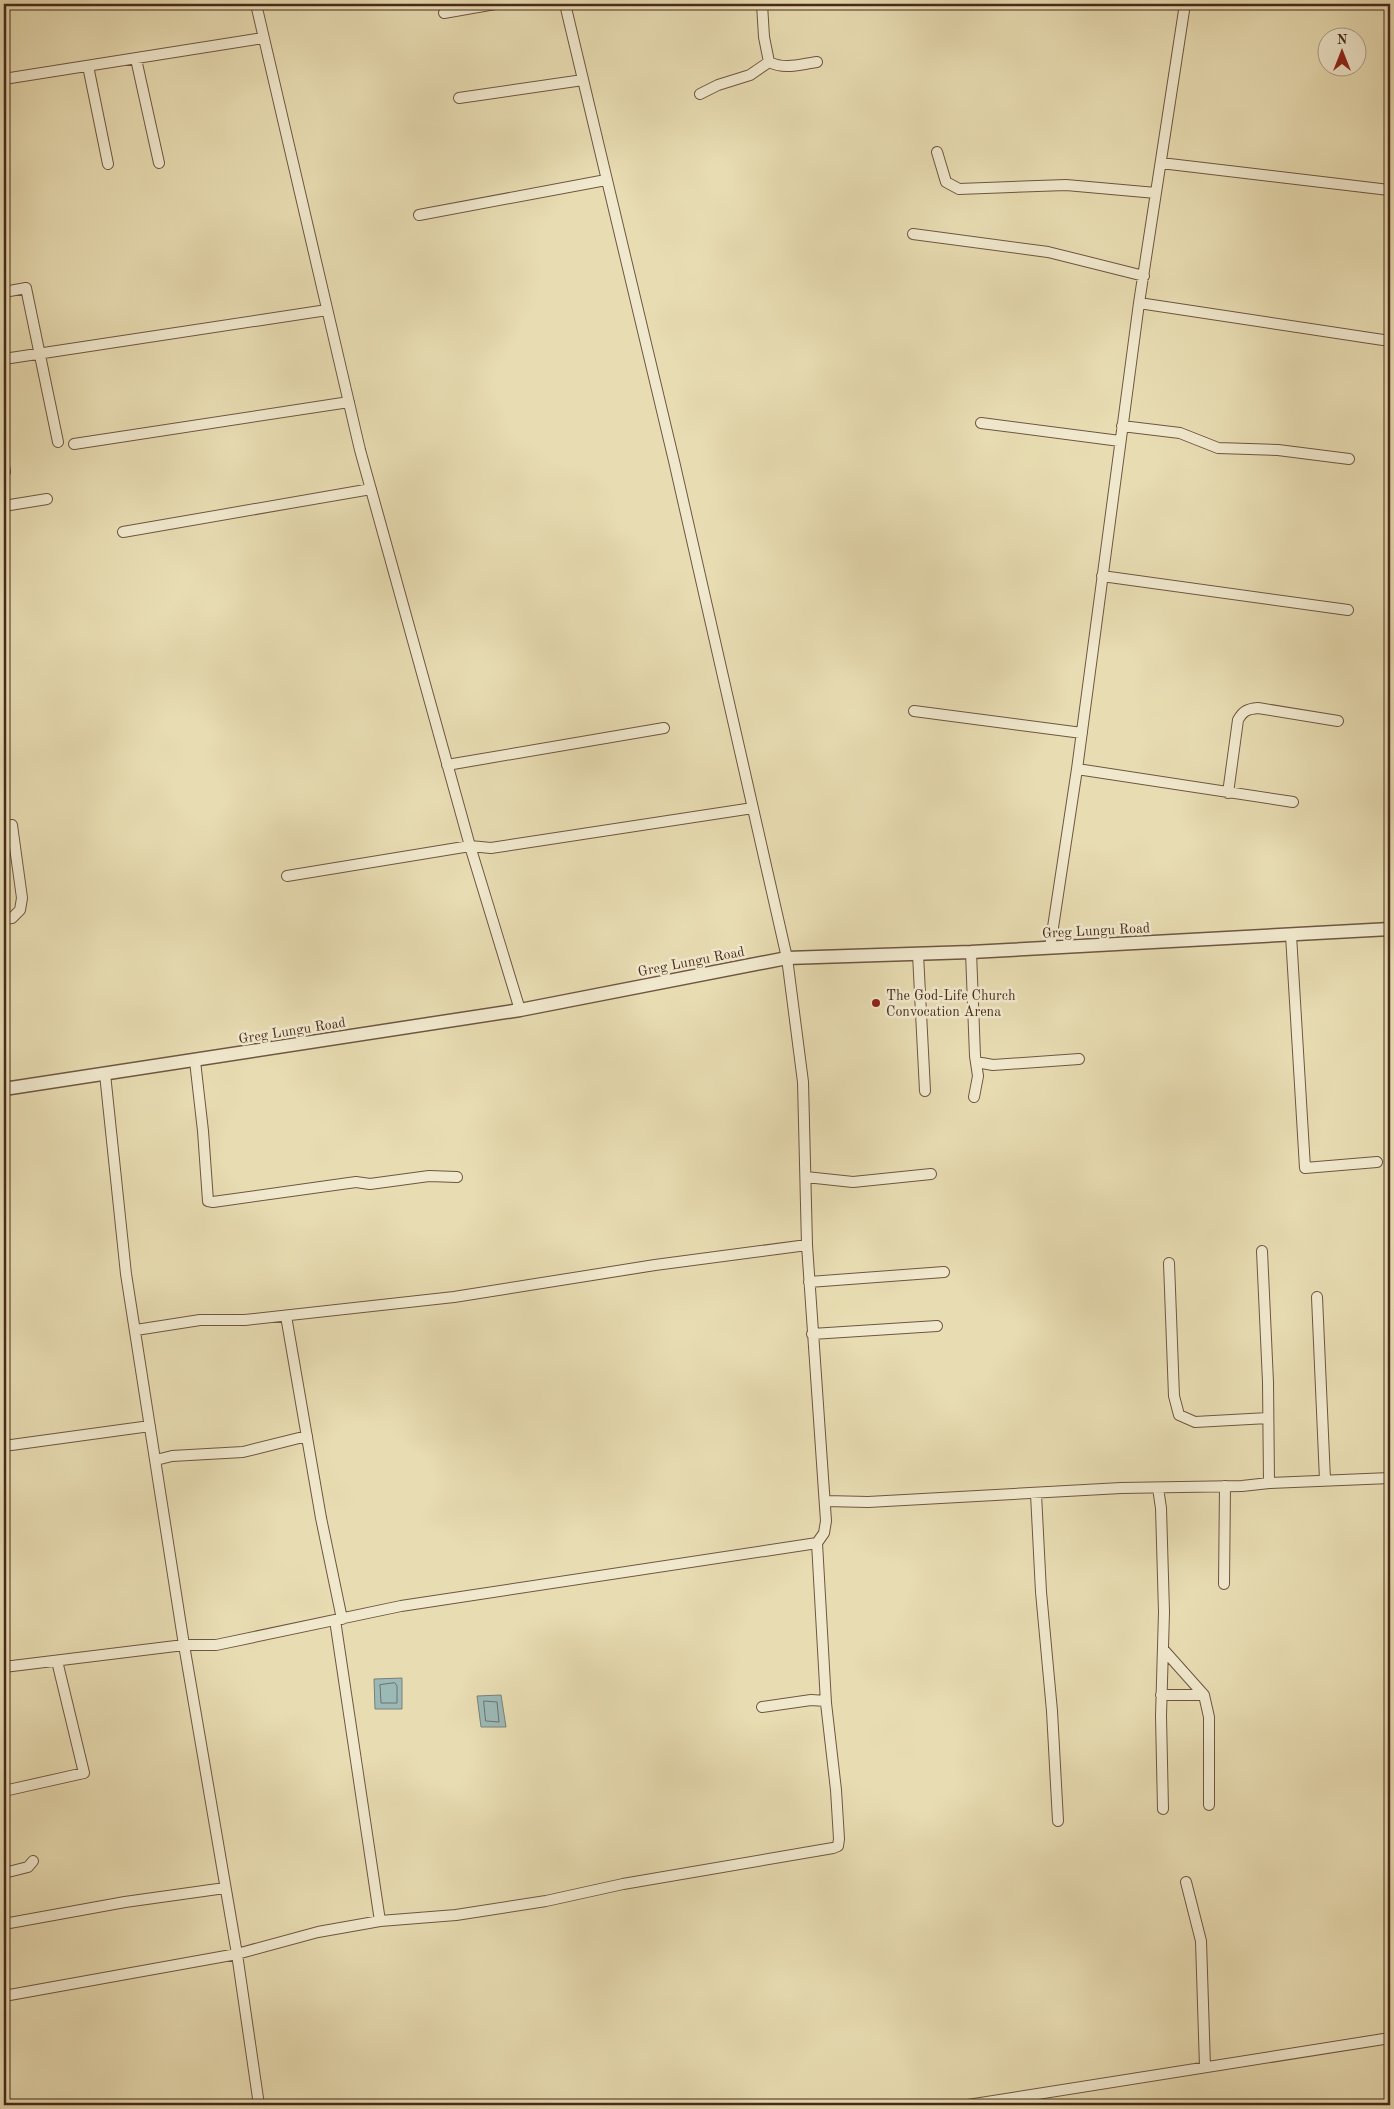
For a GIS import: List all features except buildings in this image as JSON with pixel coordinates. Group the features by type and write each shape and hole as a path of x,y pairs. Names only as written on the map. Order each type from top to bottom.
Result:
{"street":[{"path":"256,4 327,310 371,489 470,846 520,1010"},
{"path":"444,14 495,4"},
{"path":"4,1996 237,1954 318,1932 380,1921 456,1915 526,1904 595,1892 623,1884 838,1846 836,1790 826,1701 817,1543 824,1532 825,1501 807,1245 803,1082 787,958 676,471 565,4"},
{"path":"762,4 764,36 769,62"},
{"path":"1050,947 1077,770 1139,303 1185,4"},
{"path":"4,79 263,38"},
{"path":"136,58 159,163"},
{"path":"769,62 777,66 817,62"},
{"path":"700,94 718,85 750,76 769,62"},
{"path":"88,66 108,164"},
{"path":"459,98 583,80"},
{"path":"937,152 946,182 959,189 1066,185 1156,193"},
{"path":"1161,162 1389,190"},
{"path":"419,215 606,180"},
{"path":"913,234 1048,252 1144,276"},
{"path":"4,292 26,288 58,442"},
{"path":"1139,303 1383,340"},
{"path":"4,359 327,310"},
{"path":"74,444 349,402"},
{"path":"981,423 1120,441"},
{"path":"1122,426 1180,433 1218,448 1278,450 1349,459"},
{"path":"123,532 371,489"},
{"path":"4,506 47,499"},
{"path":"1102,576 1348,610"},
{"path":"1228,793 1238,720 1241,714 1247,710 1258,708 1338,721"},
{"path":"914,711 1082,733"},
{"path":"447,764 664,728"},
{"path":"1077,770 1293,802"},
{"path":"287,876 470,846 491,848 753,808"},
{"path":"4,919 12,918 20,910 22,898 12,826"},
{"name":"Greg Lungu Road","path":"4,1089 520,1010 787,958 971,952 1390,930"},
{"path":"1291,935 1305,1168 1377,1162"},
{"path":"971,952 978,1082 974,1097"},
{"path":"918,954 925,1091"},
{"path":"976,1062 993,1065 1079,1059"},
{"path":"195,1061 208,1201 212,1202 356,1182 370,1184 429,1176 457,1177"},
{"path":"105,1074 126,1274 184,1645 237,1954 259,2105"},
{"path":"806,1177 853,1182 931,1174"},
{"path":"136,1330 200,1320 226,1321 286,1316 454,1297 654,1266 807,1245"},
{"path":"1262,1251 1269,1483"},
{"path":"1169,1263 1174,1396 1180,1415 1195,1422 1268,1418"},
{"path":"809,1282 944,1272"},
{"path":"1316,1296 1325,1480"},
{"path":"286,1316 338,1620 380,1921"},
{"path":"812,1334 936,1326"},
{"path":"4,1446 150,1426"},
{"path":"156,1460 172,1456 243,1452 307,1436"},
{"path":"825,1501 868,1502 1390,1478"},
{"path":"1224,1584 1225,1486"},
{"path":"1158,1488 1161,1508 1163,1809"},
{"path":"1036,1494 1041,1592 1052,1712 1058,1821"},
{"path":"4,1667 184,1645 216,1645 401,1606 817,1543"},
{"path":"1163,1649 1204,1695 1209,1716 1209,1805"},
{"path":"4,1791 84,1773 57,1660"},
{"path":"1161,1695 1204,1695"},
{"path":"762,1707 811,1700 826,1701"},
{"path":"4,1873 28,1867 33,1861"},
{"path":"1186,1882 1201,1941 1205,2067"},
{"path":"4,1924 125,1902 225,1888"},
{"path":"968,2105 1390,2038"}],"water":[{"path":"402,1678 402,1709 375,1709 374,1679"},
{"path":"501,1695 506,1727 481,1727 477,1696"}],"place":[{"name":"The God-Life Church Convocation Arena","path":"876,1003"}]}
